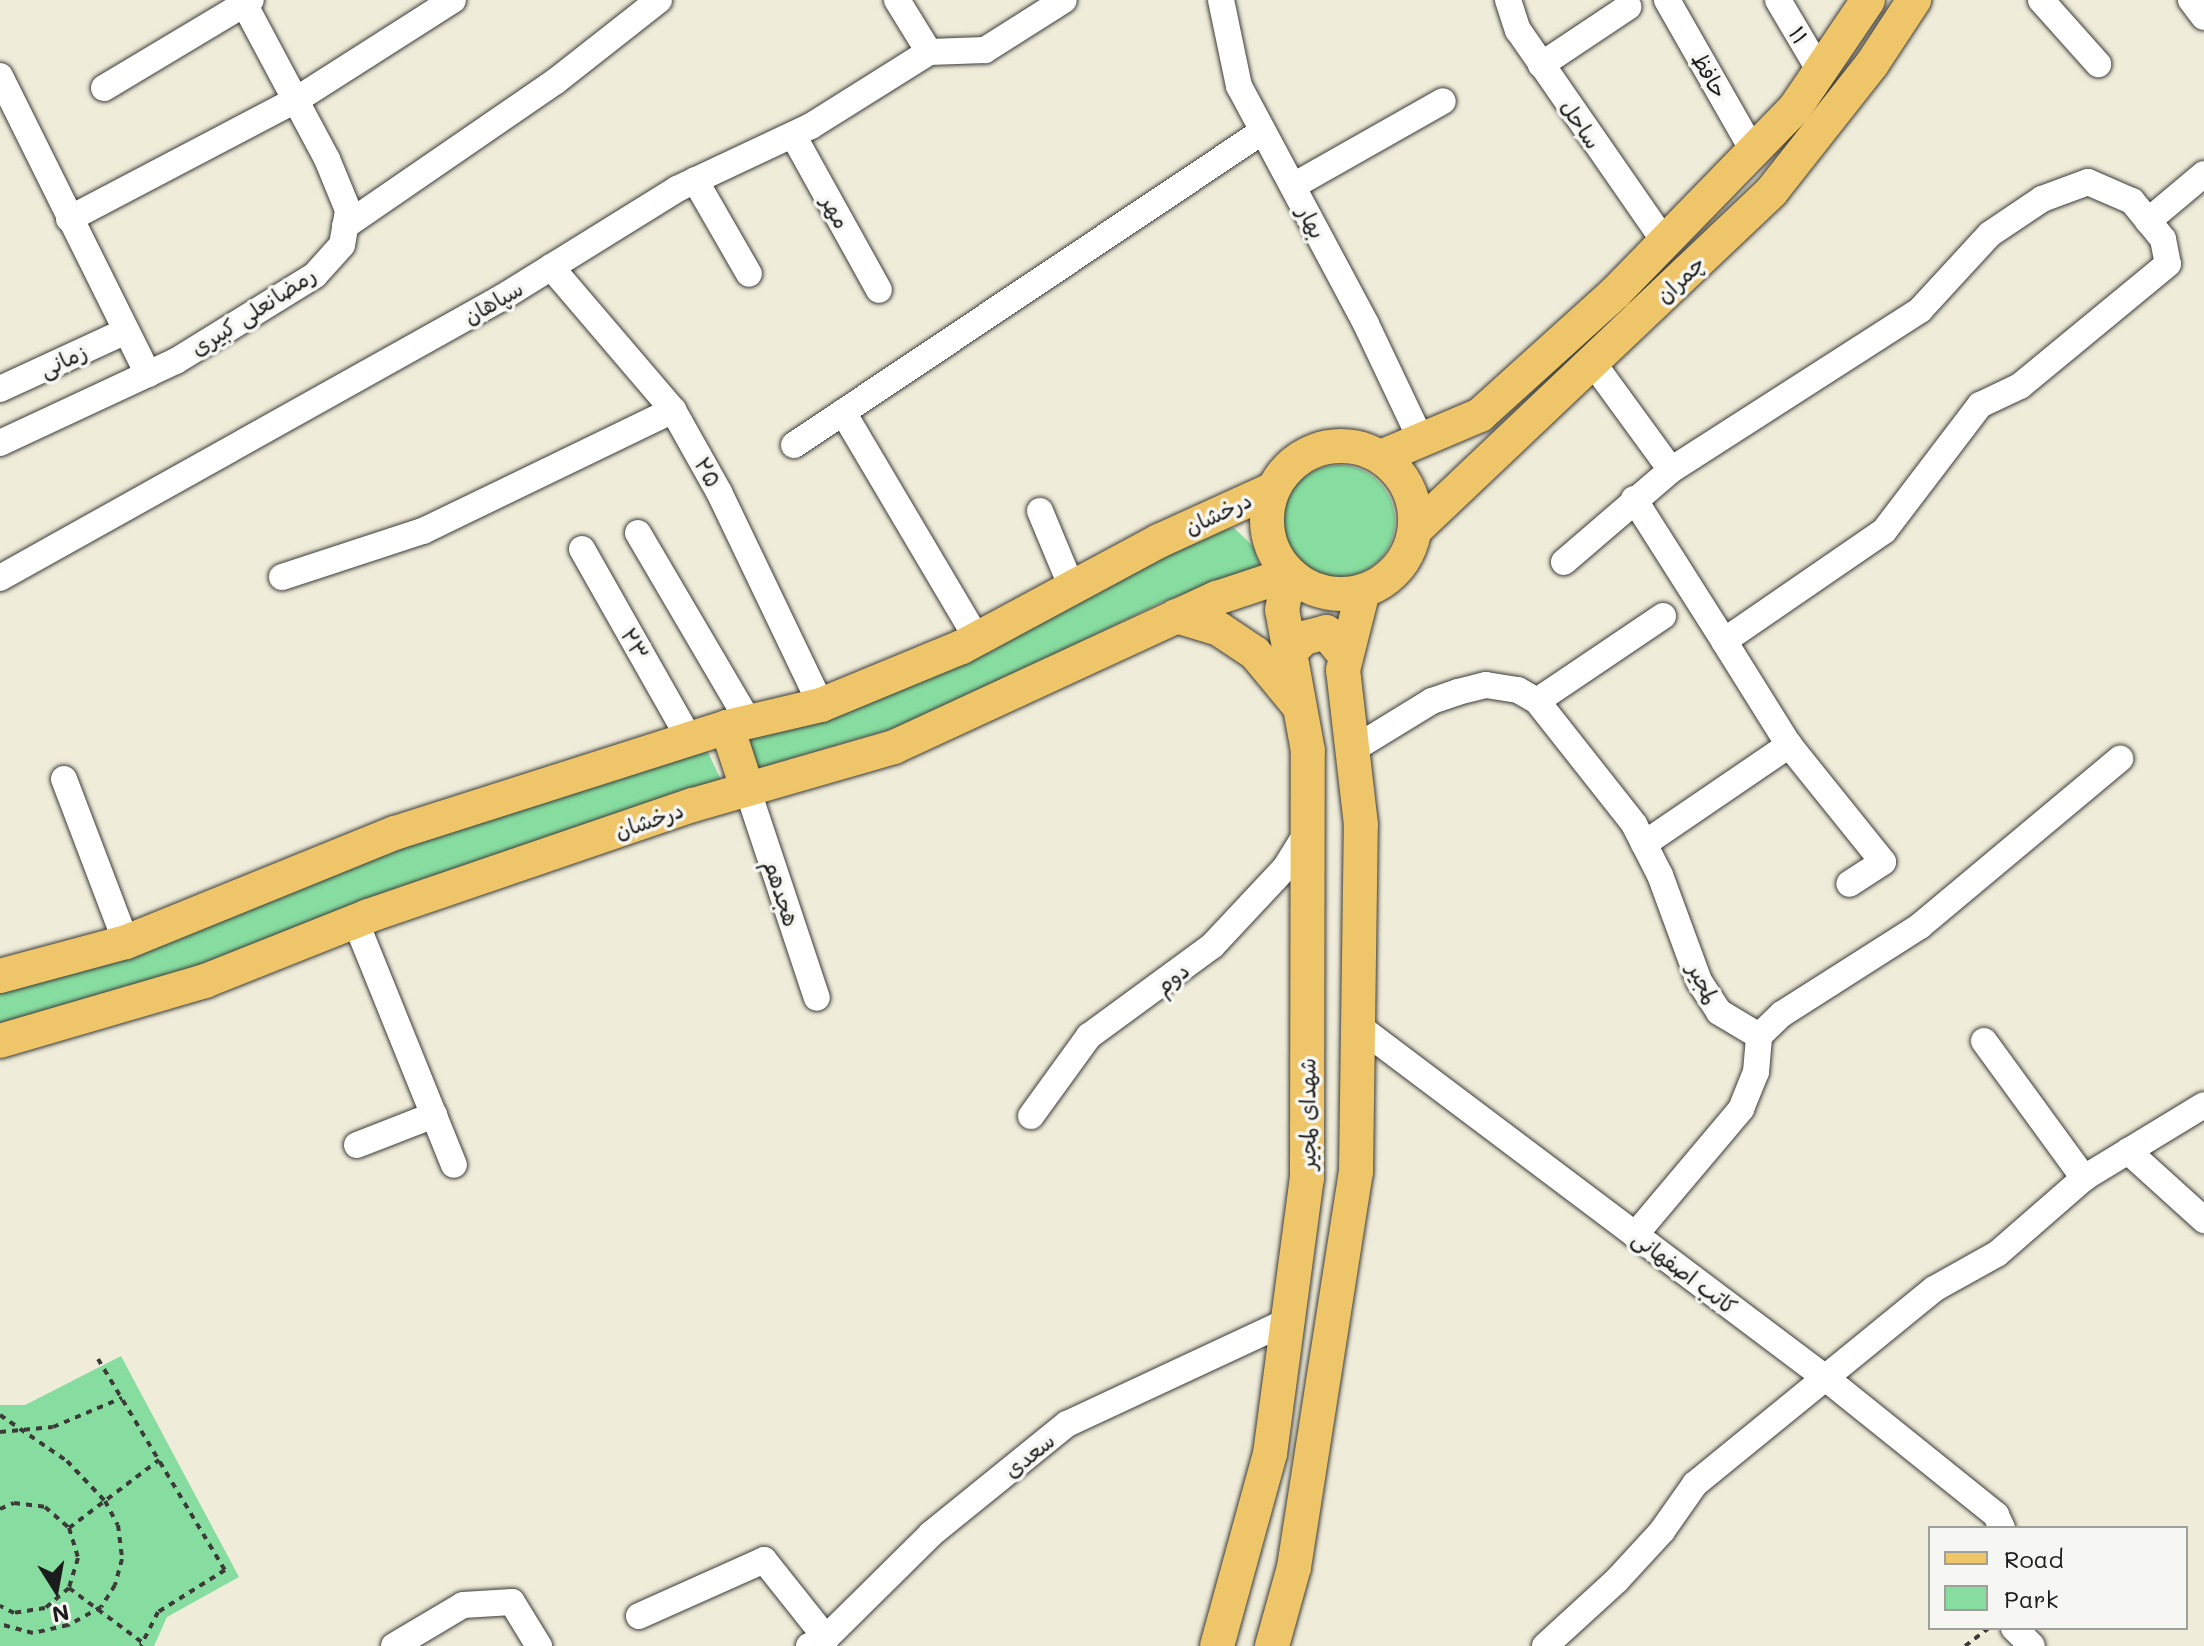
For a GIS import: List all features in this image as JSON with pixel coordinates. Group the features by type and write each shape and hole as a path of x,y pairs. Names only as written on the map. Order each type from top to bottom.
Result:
{"main road":[{"name":"چمران","path":"1381,457 1480,415 1665,242 1795,108 1868,0"},
{"name":"چمران","path":"1415,530 1772,191 1872,64 1914,0"},
{"path":"1332,446 1357,447 1381,457 1409,489 1415,530 1398,568 1363,591 1323,593 1289,574 1267,534 1273,489 1287,468 1308,453 1332,446"},
{"name":"درخشان","path":"0,976 126,942 395,833 689,738 821,705 977,639 1072,588 1273,489"},
{"name":"درخشان","path":"0,1041 205,981 355,920 747,788 894,747 1176,616 1289,574"},
{"name":"شهدای لمجیر","path":"1217,1646 1270,1454 1307,1178 1308,751 1282,610 1289,574"},
{"path":"1272,1646 1294,1567 1356,1172 1361,825 1343,670 1363,591"},
{"path":"1176,616 1219,629 1255,653 1300,708"},
{"path":"1290,652 1304,638 1326,632 1346,657"},
{"path":"738,725 747,788"}],"street":[{"path":"69,219 296,100 453,0"},
{"path":"345,226 556,81 659,0"},
{"path":"897,0 929,52 985,50 1063,0"},
{"name":"بهار","path":"1221,0 1239,86 1421,440"},
{"name":"ساحل","path":"1508,0 1518,30 1665,242"},
{"name":"حافظ","path":"1667,0 1753,151"},
{"name":"۱۱","path":"1778,0 1820,71"},
{"path":"2041,0 2098,64"},
{"path":"2191,0 2204,17"},
{"path":"104,88 246,1 348,210 345,226"},
{"path":"1541,65 1628,7"},
{"name":"سپاهان","path":"0,578 551,267 695,180 793,135 929,52"},
{"path":"0,76 148,374"},
{"path":"1293,186 1443,101"},
{"path":"794,445 1263,131"},
{"name":"مهر","path":"793,135 879,290"},
{"path":"2148,221 2204,174"},
{"path":"695,180 749,274"},
{"path":"1564,562 1671,470 1920,310 1990,234 2042,199 2088,182 2132,201 2163,239 2168,264 2020,386 1980,405 1884,531 1724,641"},
{"name":"رمضانعلی کبیری","path":"0,443 148,374 315,275 342,245 345,226"},
{"name":"۲۵","path":"551,267 673,410 719,492 821,705"},
{"name":"زمانی","path":"0,389 126,331"},
{"path":"1593,363 1671,470"},
{"path":"282,577 423,531 673,410"},
{"path":"843,412 977,639"},
{"path":"1634,499 1789,745 1883,862 1849,884"},
{"path":"1040,511 1072,588"},
{"path":"638,533 738,725"},
{"name":"۲۳","path":"582,549 689,738"},
{"path":"1352,750 1432,701 1458,692 1486,685 1518,690 1537,701 1663,616"},
{"name":"لمجیر","path":"1537,701 1644,844 1699,981 1719,1012 1759,1036"},
{"path":"1644,844 1789,745"},
{"path":"1635,1235 1741,1109 1756,1072 1759,1036 1782,1014 1920,926 2120,759"},
{"path":"64,779 126,942"},
{"name":"هجدهم","path":"747,788 817,998"},
{"name":"دوم","path":"1031,1116 1089,1036 1212,946 1285,868 1308,831"},
{"path":"355,920 454,1165"},
{"name":"کاتب اصفهانی","path":"1358,1026 1827,1379 1996,1515 2001,1526"},
{"path":"1984,1041 2084,1178"},
{"path":"1545,1646 1617,1580 1662,1531 1695,1484 1934,1289 1997,1254 2084,1178 2204,1105"},
{"path":"357,1145 434,1115"},
{"path":"2128,1151 2204,1220"},
{"name":"سعدی","path":"817,1642 931,1534 1067,1424 1288,1321"},
{"path":"639,1616 764,1560 817,1642"},
{"path":"394,1646 463,1605 512,1602 539,1646"},
{"path":"2016,1630 2032,1646"}],"path":[{"path":"69,1588 101,1607 142,1644 158,1612 225,1570 98,1359"},
{"path":"0,1432 53,1427 122,1398"},
{"path":"0,1415 67,1461 105,1501 118,1525 122,1559 115,1585 101,1607 68,1625 33,1633 0,1624"},
{"path":"69,1528 159,1460"},
{"path":"0,1509 14,1503 45,1507 69,1528 78,1558 69,1588 45,1608 14,1613 0,1606"},
{"path":"1965,1646 1986,1630"}],"green space":[{"path":"1339,465 1360,469 1379,481 1391,500 1395,521 1391,542 1379,561 1360,573 1339,577 1318,573 1299,561 1287,542 1283,521 1287,500 1299,481 1318,469"},
{"path":"1234,528 1253,546 1260,567 1162,602 918,721 755,769 748,731 937,674 993,650 1095,589 1204,534"},
{"path":"705,746 721,780 102,1001 0,1029 0,990 596,779"},
{"path":"121,1356 239,1577 167,1617 154,1646 0,1646 0,1405 25,1405"}]}
